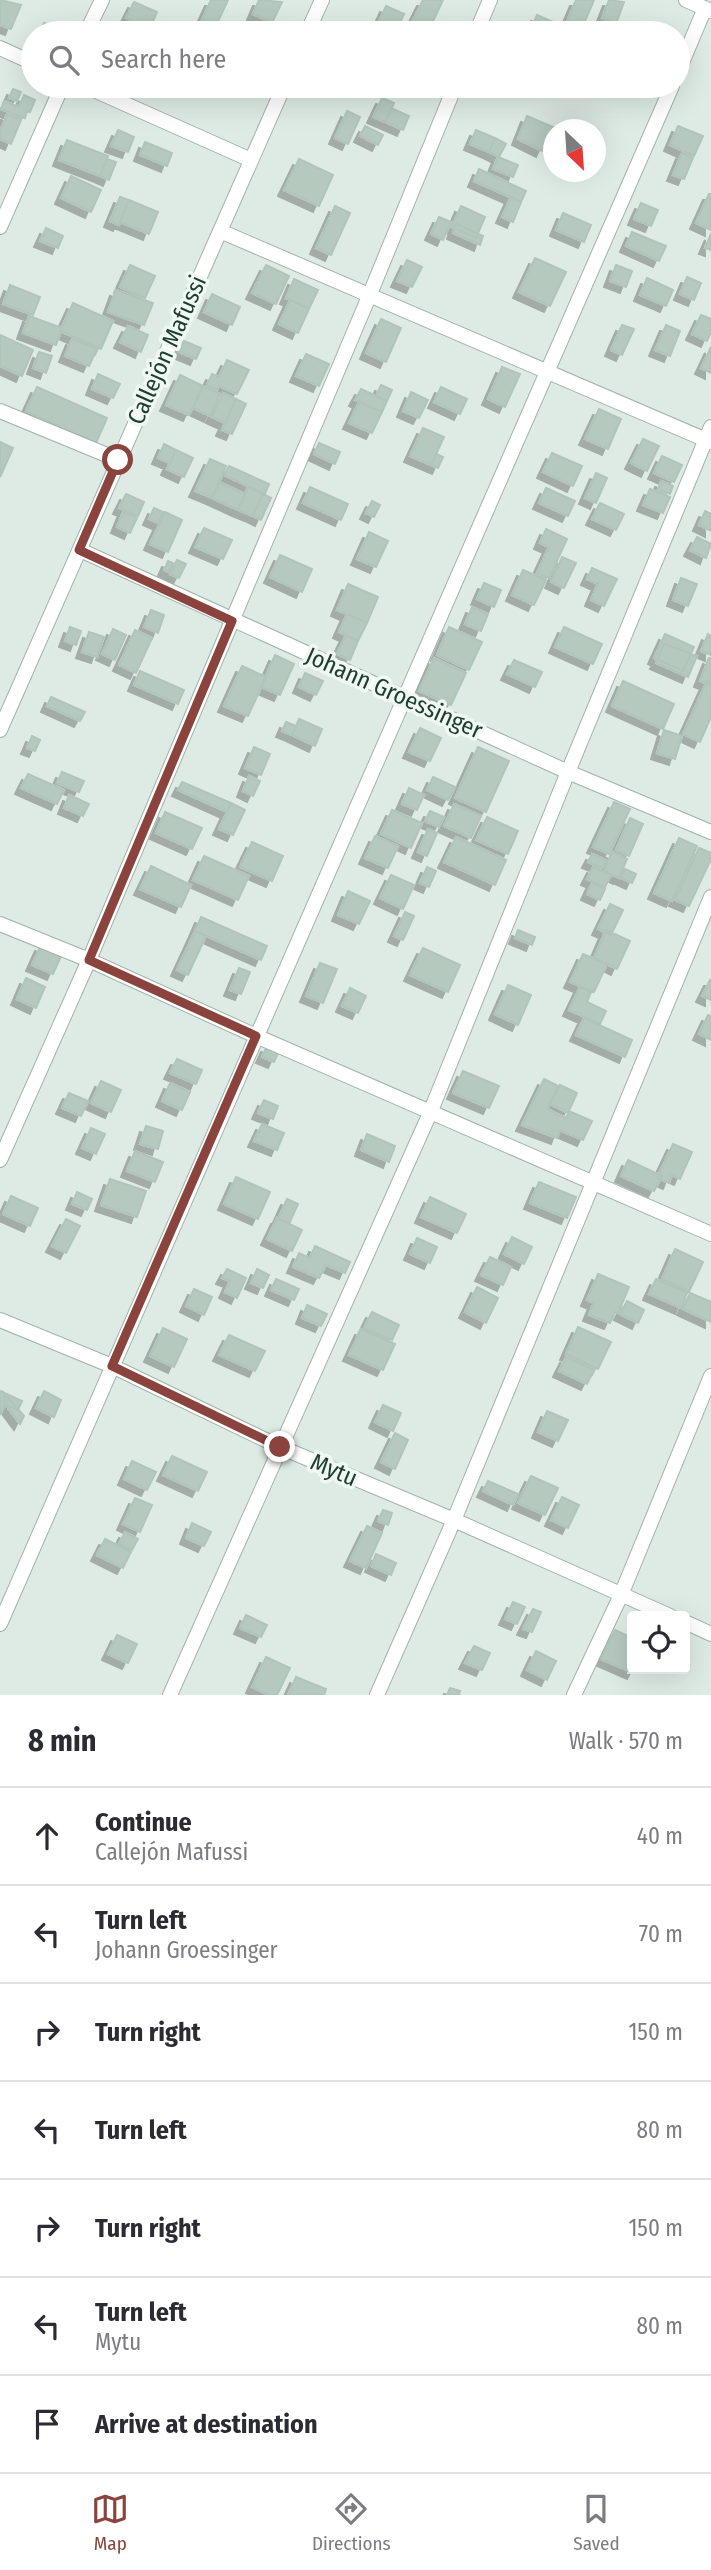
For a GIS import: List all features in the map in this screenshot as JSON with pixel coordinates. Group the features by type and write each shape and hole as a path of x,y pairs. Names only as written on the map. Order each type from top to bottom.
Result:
{"street":[{"path":"92,21 102,0"},
{"path":"312,21 322,0"},
{"path":"481,21 490,0"},
{"path":"686,0 708,10 690,47"},
{"path":"0,48 21,58"},
{"path":"0,227 57,98"},
{"path":"112,98 251,160"},
{"name":"Callejón Mafussi","path":"1,727 279,98"},
{"path":"0,1160 89,960 450,98"},
{"path":"0,1624 667,98"},
{"path":"170,1695 430,1113 568,772 709,436 549,372 220,231"},
{"path":"0,411 118,460"},
{"name":"Johann Groessinger","path":"79,550 568,772 711,832"},
{"path":"377,1695 454,1520 711,897"},
{"path":"0,924 89,960 430,1113 711,1234"},
{"name":"Mytu","path":"0,1320 112,1366 280,1447 454,1520 658,1611"},
{"path":"574,1695 621,1595 711,1376"},
{"path":"690,1624 711,1634"}],"building":[{"path":"0,0 21,5 11,29 0,25"},
{"path":"211,0 228,0 218,21 201,21"},
{"path":"259,0 282,2 273,21 253,14"},
{"path":"423,0 443,0 433,21 412,21"},
{"path":"576,0 594,0 585,21 567,21"},
{"path":"609,0 624,2 617,21 602,18"},
{"path":"134,2 157,12 153,21 133,21 126,18"},
{"path":"386,6 404,14 401,21 379,21"},
{"path":"537,15 551,21 534,21"},
{"path":"13,89 21,92 17,101 9,98"},
{"path":"23,98 35,100 25,118 1,109 4,101 19,107"},
{"path":"382,98 394,103 385,122 373,117"},
{"path":"391,108 409,116 403,130 385,122"},
{"path":"347,111 360,117 348,144 335,138"},
{"path":"7,114 21,120 11,144 0,139"},
{"path":"527,116 543,123 542,151 518,139"},
{"path":"365,126 383,135 378,145 360,136"},
{"path":"678,126 703,136 694,156 670,145"},
{"path":"118,130 134,137 128,152 111,146"},
{"path":"476,130 495,138 489,152 470,144"},
{"path":"495,138 506,144 499,157 489,152"},
{"path":"67,140 108,156 100,176 59,160"},
{"path":"145,142 172,153 167,166 140,155"},
{"path":"682,153 693,158 684,179 673,175"},
{"path":"498,157 518,165 513,177 493,169"},
{"path":"107,159 116,162 109,180 100,176"},
{"path":"299,159 333,175 319,206 284,190"},
{"path":"479,169 526,191 521,202 474,181"},
{"path":"71,176 101,190 91,212 61,198"},
{"path":"711,194 711,230 696,223"},
{"path":"120,197 129,200 119,225 110,221"},
{"path":"511,197 521,202 513,222 502,217"},
{"path":"129,200 158,212 149,234 120,222"},
{"path":"641,203 658,210 651,226 634,219"},
{"path":"335,206 350,213 331,255 316,248"},
{"path":"461,206 485,217 476,238 452,227"},
{"path":"563,213 591,225 584,242 556,230"},
{"path":"439,217 451,222 443,240 431,234"},
{"path":"456,224 483,236 480,245 453,233"},
{"path":"46,228 63,236 58,248 40,241"},
{"path":"632,232 666,246 659,261 626,246"},
{"path":"711,234 711,250 705,248"},
{"path":"535,258 566,272 550,306 519,292"},
{"path":"407,260 422,267 412,287 397,281"},
{"path":"130,265 155,276 145,298 120,287"},
{"path":"266,265 289,276 276,304 252,293"},
{"path":"616,265 632,271 626,287 610,281"},
{"path":"687,277 701,283 694,300 680,294"},
{"path":"647,278 673,290 666,306 640,295"},
{"path":"294,279 318,290 309,309 286,298"},
{"path":"10,285 40,297 33,315 3,304"},
{"path":"116,290 153,303 144,325 108,312"},
{"path":"212,294 240,307 232,325 204,312"},
{"path":"290,300 309,309 298,333 279,324"},
{"path":"73,303 113,321 101,349 60,331"},
{"path":"701,315 711,319 711,332 707,341 692,334"},
{"path":"29,316 62,328 56,345 23,333"},
{"path":"381,319 401,328 386,362 366,353"},
{"path":"622,325 634,329 622,355 611,350"},
{"path":"666,325 680,331 670,356 655,350"},
{"path":"128,326 148,335 141,352 120,342"},
{"path":"0,335 33,350 22,376 0,366"},
{"path":"72,339 97,349 89,366 65,356"},
{"path":"184,341 201,348 196,359 179,352"},
{"path":"711,347 711,373 701,368"},
{"path":"39,352 52,356 46,373 33,368"},
{"path":"306,354 329,364 319,386 296,376"},
{"path":"227,360 249,370 237,394 219,386 217,390 207,385 212,374 219,377"},
{"path":"502,367 520,374 505,407 488,399"},
{"path":"98,374 120,384 113,398 92,389"},
{"path":"180,375 203,386 189,415 166,405"},
{"path":"381,385 392,390 387,401 376,396"},
{"path":"203,386 220,394 210,416 193,408"},
{"path":"37,387 107,418 96,443 26,411"},
{"path":"441,387 467,399 460,414 434,402"},
{"path":"361,389 387,401 382,412 355,400"},
{"path":"411,392 428,400 419,418 403,411"},
{"path":"223,393 236,399 225,423 212,417"},
{"path":"236,399 246,404 232,434 222,430"},
{"path":"359,402 382,412 372,433 349,423"},
{"path":"599,409 621,419 608,449 585,439"},
{"path":"423,428 444,437 431,465 410,456"},
{"path":"643,439 659,446 647,471 631,463"},
{"path":"0,442 13,448 0,477"},
{"path":"319,443 340,452 335,464 314,454"},
{"path":"164,444 176,450 170,463 158,458"},
{"path":"176,450 193,458 184,477 167,469"},
{"path":"552,453 582,466 573,486 543,472"},
{"path":"436,454 443,457 438,468 431,465"},
{"path":"662,456 682,465 674,482 654,473"},
{"path":"210,459 226,466 212,498 195,491"},
{"path":"229,466 269,484 265,494 224,475"},
{"path":"596,473 607,478 596,503 585,498"},
{"path":"661,481 673,486 670,494 658,489"},
{"path":"219,482 245,494 238,510 212,498"},
{"path":"248,487 263,494 253,516 238,510"},
{"path":"310,487 348,504 341,520 303,503"},
{"path":"546,488 575,501 568,516 539,503"},
{"path":"650,489 670,497 663,513 643,505"},
{"path":"126,494 144,502 138,516 119,508"},
{"path":"263,494 271,498 261,520 253,516"},
{"path":"372,501 380,505 374,517 366,513"},
{"path":"600,503 624,514 616,530 592,519"},
{"path":"154,508 163,512 158,523 149,519"},
{"path":"705,511 711,514 711,531 699,525"},
{"path":"123,512 137,518 130,533 117,527"},
{"path":"165,512 182,520 168,552 150,544"},
{"path":"204,528 232,540 223,559 195,547"},
{"path":"546,529 567,539 549,578 537,573 549,547 540,543"},
{"path":"369,532 388,541 376,567 357,559"},
{"path":"697,537 711,544 706,558 690,550"},
{"path":"280,555 312,569 302,592 270,577"},
{"path":"562,557 576,563 564,588 551,582"},
{"path":"177,560 186,564 179,578 170,574"},
{"path":"168,561 173,563 169,572 164,570"},
{"path":"592,568 617,579 604,606 591,600 598,584 587,579"},
{"path":"523,570 546,580 534,605 512,595"},
{"path":"681,578 697,584 688,606 673,600"},
{"path":"484,583 501,590 494,607 477,599"},
{"path":"348,584 378,597 367,623 337,610"},
{"path":"472,607 488,614 481,631 465,624"},
{"path":"151,610 164,615 158,633 144,627"},
{"path":"347,614 367,623 358,641 339,632"},
{"path":"70,627 81,631 76,645 65,641"},
{"path":"449,627 482,642 469,670 437,655"},
{"path":"564,627 602,644 593,664 555,647"},
{"path":"113,629 126,635 115,660 102,654"},
{"path":"135,630 152,638 136,673 119,665"},
{"path":"89,632 104,637 97,657 82,652"},
{"path":"665,634 694,647 683,671 654,658"},
{"path":"708,634 711,636 711,655 701,651"},
{"path":"346,635 358,641 350,660 337,654"},
{"path":"664,644 697,656 688,677 656,663"},
{"path":"275,655 294,664 280,695 261,687"},
{"path":"434,658 466,673 451,705 419,691"},
{"path":"709,658 711,659 711,685 700,681"},
{"path":"514,660 542,672 535,687 507,674"},
{"path":"242,666 266,677 248,716 224,706"},
{"path":"140,671 184,690 178,704 134,685"},
{"path":"305,673 323,681 316,695 299,687"},
{"path":"623,681 674,704 663,729 612,706"},
{"path":"707,681 711,683 711,717 700,742 683,734"},
{"path":"51,697 85,712 80,721 47,706"},
{"path":"299,719 322,729 315,746 292,735"},
{"path":"286,722 296,726 292,735 282,731"},
{"path":"420,728 441,738 430,761 409,752"},
{"path":"664,730 682,736 675,759 657,753"},
{"path":"32,736 40,740 35,751 27,748"},
{"path":"254,747 270,754 261,775 245,768"},
{"path":"478,747 509,761 486,812 455,798"},
{"path":"62,772 84,781 79,792 57,783"},
{"path":"28,774 64,790 57,804 21,788"},
{"path":"249,776 260,781 253,796 243,791"},
{"path":"433,777 455,787 448,800 427,790"},
{"path":"182,782 231,803 227,812 178,790"},
{"path":"409,788 424,795 417,810 402,804"},
{"path":"69,795 89,804 83,816 64,808"},
{"path":"614,802 630,809 609,854 593,847"},
{"path":"231,803 245,810 233,835 219,829"},
{"path":"454,804 481,816 471,838 444,826"},
{"path":"392,810 422,823 411,848 381,834"},
{"path":"430,811 444,817 439,827 425,821"},
{"path":"165,812 202,828 192,849 156,833"},
{"path":"487,817 518,831 508,854 476,840"},
{"path":"630,818 643,824 629,856 616,850"},
{"path":"428,829 437,833 427,856 418,852"},
{"path":"375,836 398,846 388,868 365,858"},
{"path":"456,837 506,860 495,885 444,862"},
{"path":"679,838 697,846 672,901 654,893"},
{"path":"252,842 283,856 272,881 240,867"},
{"path":"699,848 711,853 711,859 689,906 675,900"},
{"path":"612,852 627,859 619,878 604,871"},
{"path":"592,854 606,860 603,868 588,862"},
{"path":"204,856 249,876 238,900 193,880"},
{"path":"151,866 191,885 181,907 140,889"},
{"path":"427,867 436,871 429,887 420,883"},
{"path":"593,867 611,875 605,887 587,879"},
{"path":"625,869 636,874 632,883 621,878"},
{"path":"391,875 414,885 403,909 380,898"},
{"path":"592,883 605,889 600,900 587,894"},
{"path":"348,891 370,901 359,924 338,915"},
{"path":"610,904 623,910 611,935 598,929"},
{"path":"405,912 414,916 403,940 394,936"},
{"path":"201,917 267,946 261,960 195,931"},
{"path":"518,930 535,937 532,945 515,938"},
{"path":"606,930 630,941 617,969 594,958"},
{"path":"195,931 206,936 188,975 177,970"},
{"path":"41,945 62,954 53,974 32,965"},
{"path":"423,948 460,965 448,992 410,975"},
{"path":"583,954 607,964 594,992 570,982"},
{"path":"320,963 337,969 323,1003 306,996"},
{"path":"239,968 250,972 241,994 230,990"},
{"path":"26,978 45,987 36,1008 17,999"},
{"path":"711,980 711,1000 702,996"},
{"path":"508,985 531,995 518,1025 495,1014"},
{"path":"580,987 591,992 587,1002 606,1011 600,1024 569,1010"},
{"path":"350,988 366,996 358,1013 342,1006"},
{"path":"708,1015 711,1016 711,1040 699,1034"},
{"path":"584,1018 632,1040 625,1057 576,1035"},
{"path":"267,1046 279,1051 274,1062 262,1057"},
{"path":"177,1059 202,1070 196,1084 170,1073"},
{"path":"463,1071 499,1086 489,1108 453,1093"},
{"path":"544,1079 558,1086 547,1109 566,1118 569,1111 592,1121 583,1140 560,1130 557,1138 522,1125"},
{"path":"101,1081 121,1090 111,1112 91,1103"},
{"path":"170,1083 190,1092 182,1110 162,1101"},
{"path":"560,1085 577,1093 568,1113 550,1104"},
{"path":"69,1093 88,1101 81,1116 62,1108"},
{"path":"264,1100 278,1106 273,1119 258,1113"},
{"path":"262,1124 284,1133 277,1150 254,1141"},
{"path":"146,1126 163,1131 158,1149 140,1144"},
{"path":"91,1128 105,1134 96,1154 82,1148"},
{"path":"367,1134 395,1146 389,1162 361,1150"},
{"path":"673,1144 692,1152 680,1179 672,1175 669,1183 657,1178"},
{"path":"135,1151 163,1162 155,1182 127,1171"},
{"path":"628,1160 662,1176 654,1191 621,1176"},
{"path":"236,1177 270,1192 258,1219 224,1204"},
{"path":"110,1179 146,1191 137,1217 101,1205"},
{"path":"539,1182 576,1197 567,1218 530,1203"},
{"path":"77,1192 92,1199 87,1210 72,1204"},
{"path":"11,1196 38,1208 30,1226 3,1214"},
{"path":"430,1197 466,1214 457,1233 421,1217"},
{"path":"287,1199 298,1204 289,1224 278,1219"},
{"path":"277,1218 302,1230 292,1251 267,1239"},
{"path":"66,1219 80,1226 66,1253 52,1246"},
{"path":"512,1237 532,1247 524,1264 504,1254"},
{"path":"417,1238 437,1247 430,1263 410,1254"},
{"path":"315,1246 350,1262 345,1273 326,1265 319,1278 293,1267 299,1253 310,1258"},
{"path":"675,1249 703,1262 689,1292 662,1279"},
{"path":"490,1257 511,1267 503,1285 481,1275"},
{"path":"227,1269 246,1278 237,1298 225,1292 230,1281 222,1278"},
{"path":"257,1269 269,1275 263,1288 251,1283"},
{"path":"598,1274 629,1287 618,1313 615,1312 610,1323 589,1315 594,1303 587,1300"},
{"path":"276,1279 299,1289 294,1300 271,1290"},
{"path":"656,1279 687,1293 681,1308 649,1294"},
{"path":"477,1287 498,1298 486,1323 465,1312"},
{"path":"194,1289 212,1297 204,1315 186,1306"},
{"path":"690,1293 711,1302 711,1322 683,1309"},
{"path":"627,1301 644,1310 638,1323 620,1314"},
{"path":"307,1305 327,1314 321,1326 302,1318"},
{"path":"372,1312 399,1325 392,1340 364,1328"},
{"path":"578,1327 611,1342 598,1369 566,1354"},
{"path":"163,1328 187,1339 174,1367 150,1356"},
{"path":"361,1329 395,1344 383,1370 349,1355"},
{"path":"229,1335 265,1351 255,1371 219,1355"},
{"path":"566,1357 594,1370 587,1384 559,1371"},
{"path":"0,1391 22,1401 18,1410 5,1404 0,1415"},
{"path":"44,1391 61,1400 54,1417 36,1408"},
{"path":"4,1393 24,1416 20,1424 5,1404"},
{"path":"383,1405 401,1413 393,1431 375,1422"},
{"path":"547,1411 568,1420 558,1441 538,1432"},
{"path":"395,1433 408,1440 395,1469 381,1462"},
{"path":"172,1456 207,1472 198,1491 163,1475"},
{"path":"132,1461 156,1472 147,1490 124,1479"},
{"path":"531,1476 558,1488 545,1515 518,1503"},
{"path":"488,1481 518,1494 513,1505 483,1491"},
{"path":"562,1497 579,1505 568,1528 551,1520"},
{"path":"135,1498 152,1505 140,1532 123,1524"},
{"path":"383,1510 392,1513 388,1525 378,1521"},
{"path":"192,1523 211,1532 204,1546 186,1538"},
{"path":"367,1526 382,1533 366,1568 350,1561"},
{"path":"125,1532 138,1539 132,1550 119,1544"},
{"path":"105,1539 131,1552 123,1568 97,1555"},
{"path":"376,1554 396,1563 391,1575 371,1566"},
{"path":"513,1602 525,1607 517,1624 505,1619"},
{"path":"533,1609 541,1612 532,1632 523,1629"},
{"path":"246,1615 267,1625 261,1637 240,1628"},
{"path":"615,1630 627,1636 627,1670 601,1659"},
{"path":"117,1635 137,1644 128,1663 108,1654"},
{"path":"474,1646 490,1653 482,1670 465,1663"},
{"path":"536,1651 556,1661 547,1680 527,1670"},
{"path":"266,1657 290,1668 277,1695 269,1695 252,1687"},
{"path":"296,1677 326,1689 324,1695 288,1695"},
{"path":"450,1688 460,1691 459,1695 447,1695"}],"route":[{"path":"118,460 79,550 232,621 89,960 256,1036 112,1366 280,1447"}]}
